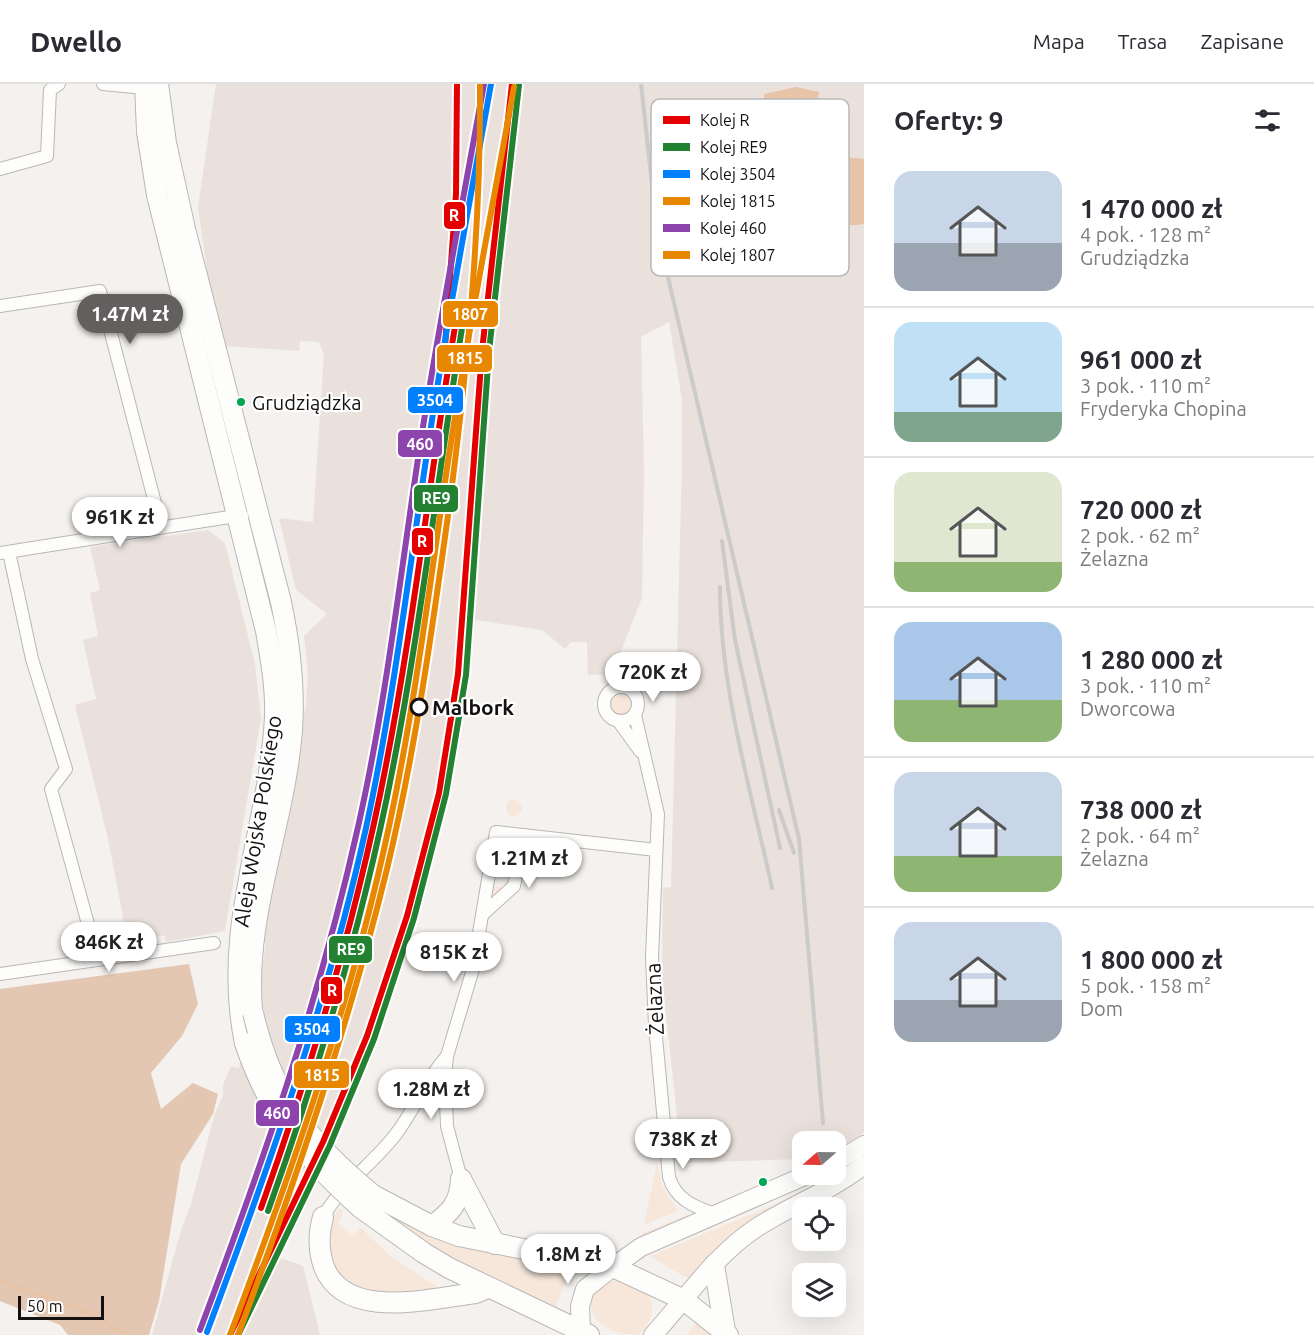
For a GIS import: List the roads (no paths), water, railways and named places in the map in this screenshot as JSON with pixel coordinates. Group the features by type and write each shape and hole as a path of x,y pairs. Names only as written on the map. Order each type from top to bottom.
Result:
{"main road":[{"name":"Aleja Wojska Polskiego","path":"149,85 166,143 185,229 288,633 294,694 284,783 252,950 253,1013 268,1068 297,1121 367,1201 424,1253 487,1288 585,1333"},
{"name":"Aleja Wojska Polskiego","path":"149,85 147,132 155,188 267,631 275,699 270,758 237,955 237,996 245,1043 261,1086 279,1118 319,1168 367,1201 459,1236 612,1267 684,1300 727,1333"},
{"path":"846,1156 864,1145"},
{"path":"657,1331 714,1265 756,1228 846,1179 864,1165"},
{"path":"432,1226 452,1212 460,1197 461,1179"},
{"path":"461,1179 495,1244"},
{"path":"585,1333 580,1306 585,1289 612,1267 641,1247 718,1216 792,1182"},
{"path":"323,1217 319,1243 326,1271 341,1289 359,1300 394,1302 476,1293 487,1288"},
{"path":"714,1265 727,1333"}],"street":[{"path":"0,169 47,156 50,90 59,84"},
{"path":"103,84 149,85"},
{"path":"0,306 100,291 161,526"},
{"path":"88,924 51,789 66,769 32,659 4,552 258,512"},
{"name":"Żelazna","path":"644,757 619,722 610,717 603,705 606,695 615,688 627,688 636,695 638,707 635,715 658,814 652,957 662,1116 669,1177 674,1191 685,1202 718,1216"},
{"path":"619,722 635,715"},
{"path":"461,1179 445,1111 447,1056 473,969 496,832 656,850"},
{"path":"483,914 514,886 524,835"},
{"path":"0,974 214,942"},
{"path":"323,1217 333,1201 395,1135 413,1110 433,1072 447,1056"}],"waterway":[{"path":"0,1281 85,1311 126,1335"}],"railway":[{"path":"641,84 651,175"},
{"path":"668,276 799,839 823,1123"},
{"path":"722,541 735,640 780,848"},
{"path":"720,587 721,625 731,701 772,888"},
{"path":"779,810 794,853"}],"rail line":[{"name":"R","path":"445,347 456,194 457,84"},
{"name":"1807","path":"238,1335 280,1220 338,1046 372,928 407,778 437,593 462,397 476,241 480,84"},
{"name":"460","path":"200,1330 246,1206 308,1018 358,827 385,687 434,360 484,84"},
{"name":"3504","path":"207,1332 296,1083 334,956 366,828 392,688 442,360 491,84"},
{"name":"R","path":"230,1335 323,1142 367,1036 407,916 439,793 458,674 482,351 512,84"},
{"name":"RE9","path":"238,1335 330,1145 374,1039 414,918 446,794 466,675 489,351 519,85"},
{"name":"1815","path":"230,1335 276,1211 338,1023 388,831 414,691 464,363 514,87"},
{"name":"R","path":"261,1208 316,1044 362,878 386,765 406,653 457,315"},
{"name":"RE9","path":"268,1211 323,1047 369,880 393,767 413,655 464,316"}],"place":[{"name":"Grudziądzka","path":"241,402"},
{"name":"Malbork","path":"419,707"}]}
